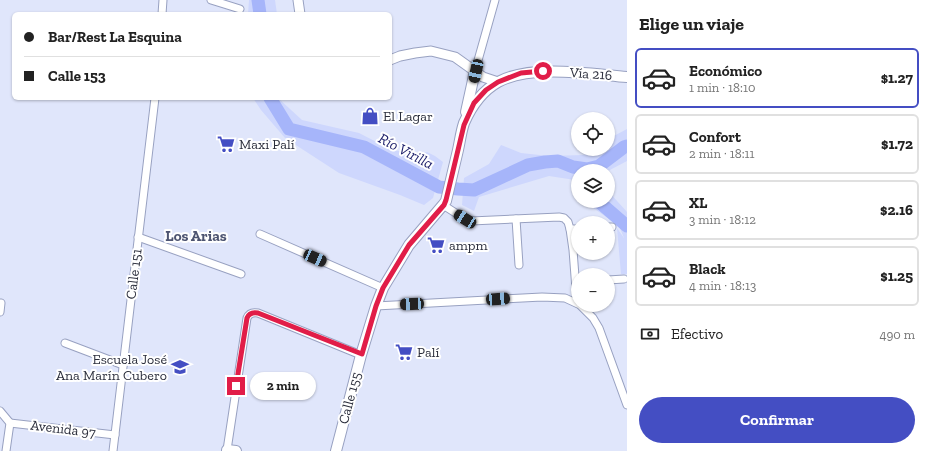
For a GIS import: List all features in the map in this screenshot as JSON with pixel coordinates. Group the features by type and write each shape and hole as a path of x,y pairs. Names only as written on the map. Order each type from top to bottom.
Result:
{"main road":[{"path":"464,125 476,71"},
{"name":"Vía 216","path":"445,203 464,125 474,103 486,90 498,82 521,73 543,71 627,77"},
{"name":"Calle 155","path":"336,451 362,354 376,306 383,288 409,245 445,203"}],"street":[{"path":"211,0 240,9"},
{"path":"298,0 300,12"},
{"path":"476,71 496,0"},
{"path":"162,12 163,1"},
{"path":"392,59 415,52 431,51 454,57 484,77 498,82"},
{"name":"Calle 151","path":"113,451 155,100"},
{"path":"445,203 465,219 472,221 564,218 568,222 570,229 575,268"},
{"path":"516,219 519,265"},
{"path":"260,234 383,288"},
{"path":"138,237 241,274"},
{"path":"615,280 624,279"},
{"path":"376,306 542,297 564,298 571,301"},
{"path":"0,312 1,303"},
{"path":"587,312 599,328 627,403"},
{"path":"230,451 247,318 251,313 258,313 362,354"},
{"path":"65,343 123,365"},
{"path":"0,411 10,423 6,451"},
{"name":"Avenida 97","path":"10,423 115,435"}],"shaded area":[{"path":"249,0 275,0 277,12 248,12"},
{"path":"254,100 280,100 302,120 359,133 392,150 420,154 427,152 435,156 443,162 433,198 424,205 339,173 285,138"},
{"path":"627,129 627,161 615,167 615,164 571,164 571,179 549,176 479,197 474,211 462,205 464,178 489,164 501,145 521,153 549,156 615,156 615,135"},
{"path":"615,199 627,212 627,274 621,274 617,228 624,238 619,226 615,223 615,216 605,216 593,208 615,208"}],"waterway":[{"name":"Río Virilla","path":"258,0 260,12"},
{"name":"Río Virilla","path":"271,100 289,129 364,147 439,187 474,190 528,165 545,162 558,161 573,167 587,169 599,166 627,146"},
{"path":"606,208 627,226"}],"place":[{"name":"El Lagar","path":"370,116"},
{"name":"Maxi Palí","path":"226,144"},
{"name":"ampm","path":"436,245"},
{"name":"Palí","path":"404,352"},
{"name":"Escuela José Ana Marín Cubero","path":"180,367"}],"district":[{"name":"Los Arias","path":"196,236"}],"route":[{"path":"236,386 247,318 249,314 254,312 362,354 376,306 383,288 409,245 444,205 464,125 474,103 486,90 508,77 521,73 543,71"}]}
